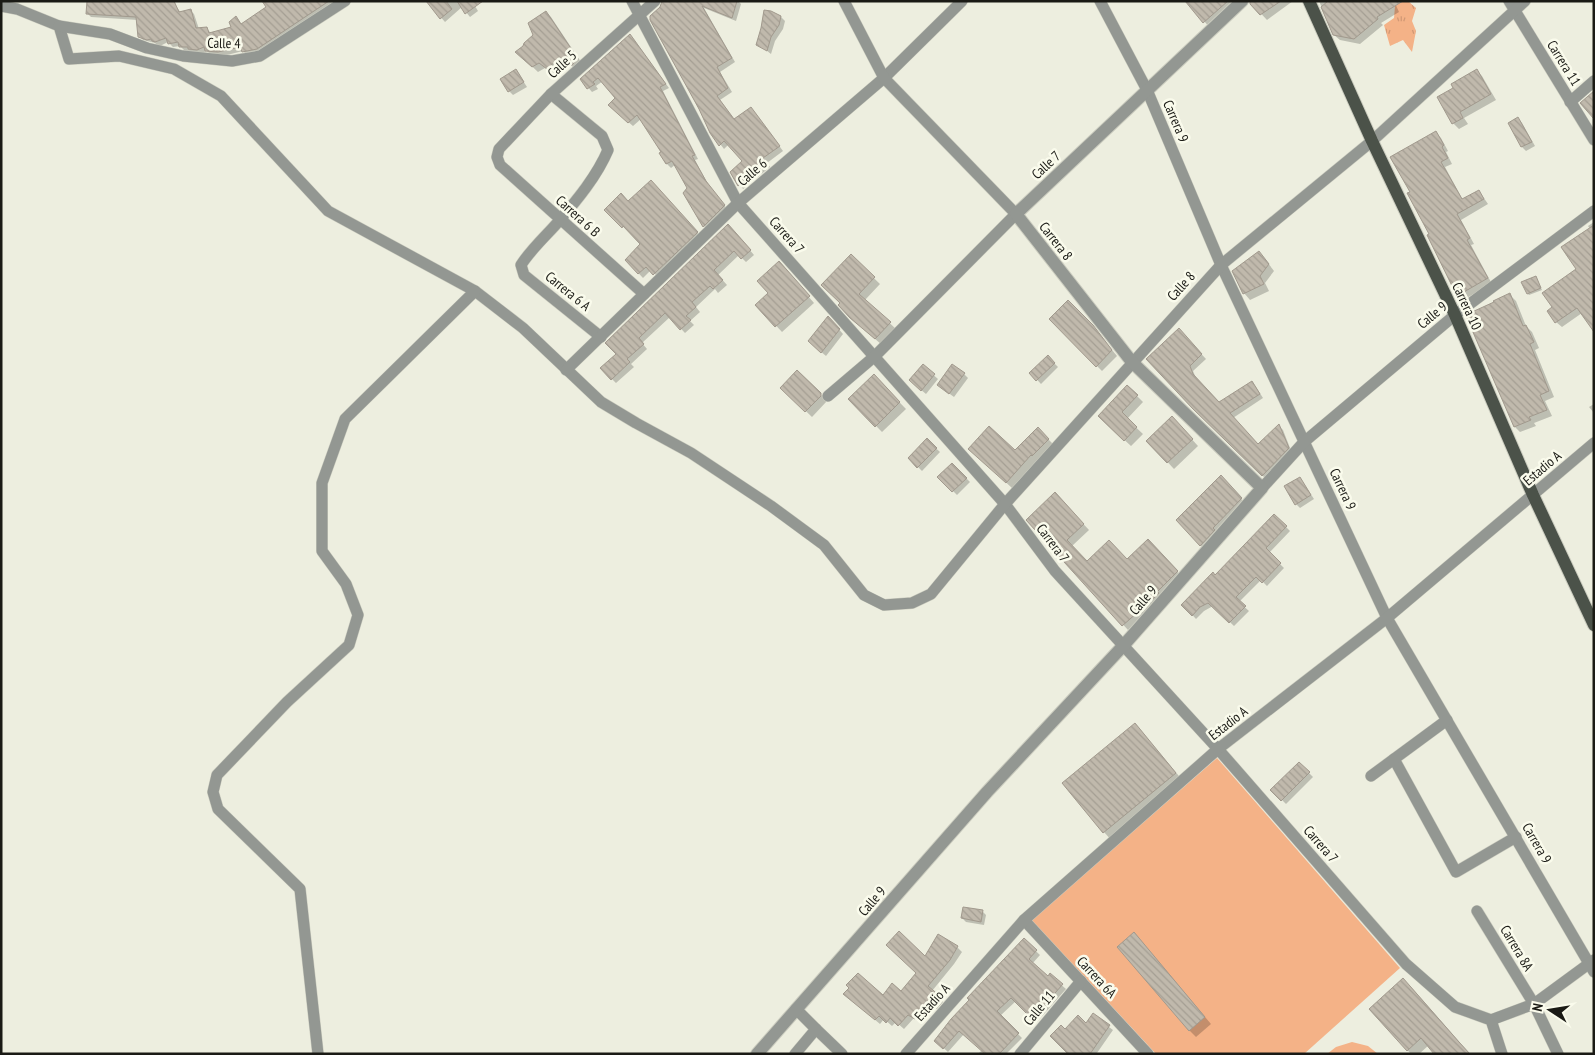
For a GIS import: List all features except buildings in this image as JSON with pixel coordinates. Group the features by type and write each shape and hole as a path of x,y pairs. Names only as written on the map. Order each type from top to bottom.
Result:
{"main road":[{"name":"Carrera 10","path":"1313,3 1372,142 1455,315 1533,495 1594,625"}],"street":[{"name":"Calle 4","path":"1,6 17,9 59,26 110,34 147,48 183,56 232,61 260,56 345,1"},
{"name":"Carrera 7","path":"632,1 738,203 1005,504 1054,571 1218,749 1406,964 1455,1007 1491,1020"},
{"name":"Calle 5","path":"497,156 499,149 551,94 655,1"},
{"name":"Carrera 8","path":"844,1 884,78 1016,214 1132,362 1262,488"},
{"name":"Calle 6","path":"566,370 738,203 884,78 962,1"},
{"name":"Carrera 9","path":"1100,1 1147,90 1221,265 1386,618 1592,965"},
{"name":"Calle 7","path":"828,396 875,356 1016,214 1242,1"},
{"name":"Calle 8","path":"566,370 601,402 692,453 771,506 824,545 864,595 884,605 912,603 931,594 1005,504 1221,265 1372,142 1512,6 1525,1"},
{"name":"Carrera 11","path":"1512,6 1594,140"},
{"path":"59,26 69,59 119,56 174,69 220,96 328,210 475,291 523,328 566,370"},
{"path":"1570,102 1594,81"},
{"path":"551,94 602,136 608,150 601,167 560,220"},
{"name":"Carrera 6 B","path":"497,156 500,165 644,294"},
{"name":"Calle 9","path":"757,1054 987,792 1123,646 1304,442 1455,315 1594,212"},
{"name":"Carrera 6 A","path":"560,220 527,256 521,266 524,275 601,336"},
{"path":"318,1054 300,888 218,809 213,792 217,775 287,702 349,645 358,615 346,584 322,551 322,483 345,419 475,291"},
{"name":"Estadio A","path":"913,1051 1024,920 1218,749 1386,618 1594,443"},
{"path":"1371,776 1447,720"},
{"path":"1394,759 1456,872 1516,837"},
{"name":"Carrera 8A","path":"1477,911 1534,1004 1558,1054"},
{"name":"Carrera 6A","path":"1024,920 1081,981 1140,1051"},
{"path":"1502,1054 1491,1020 1534,1004 1592,965"},
{"name":"Calle 11","path":"1020,1054 1081,981"},
{"path":"796,1009 842,1054"},
{"path":"795,1054 816,1029"}],"green space":[{"path":"1402,1 1408,1 1416,8 1412,21 1416,31 1412,52 1403,40 1390,46 1384,25 1394,18 1395,6"},
{"path":"1217,758 1400,968 1304,1054 1156,1054 1031,920"},
{"path":"1352,1042 1368,1046 1378,1054 1327,1054 1336,1047"}]}
